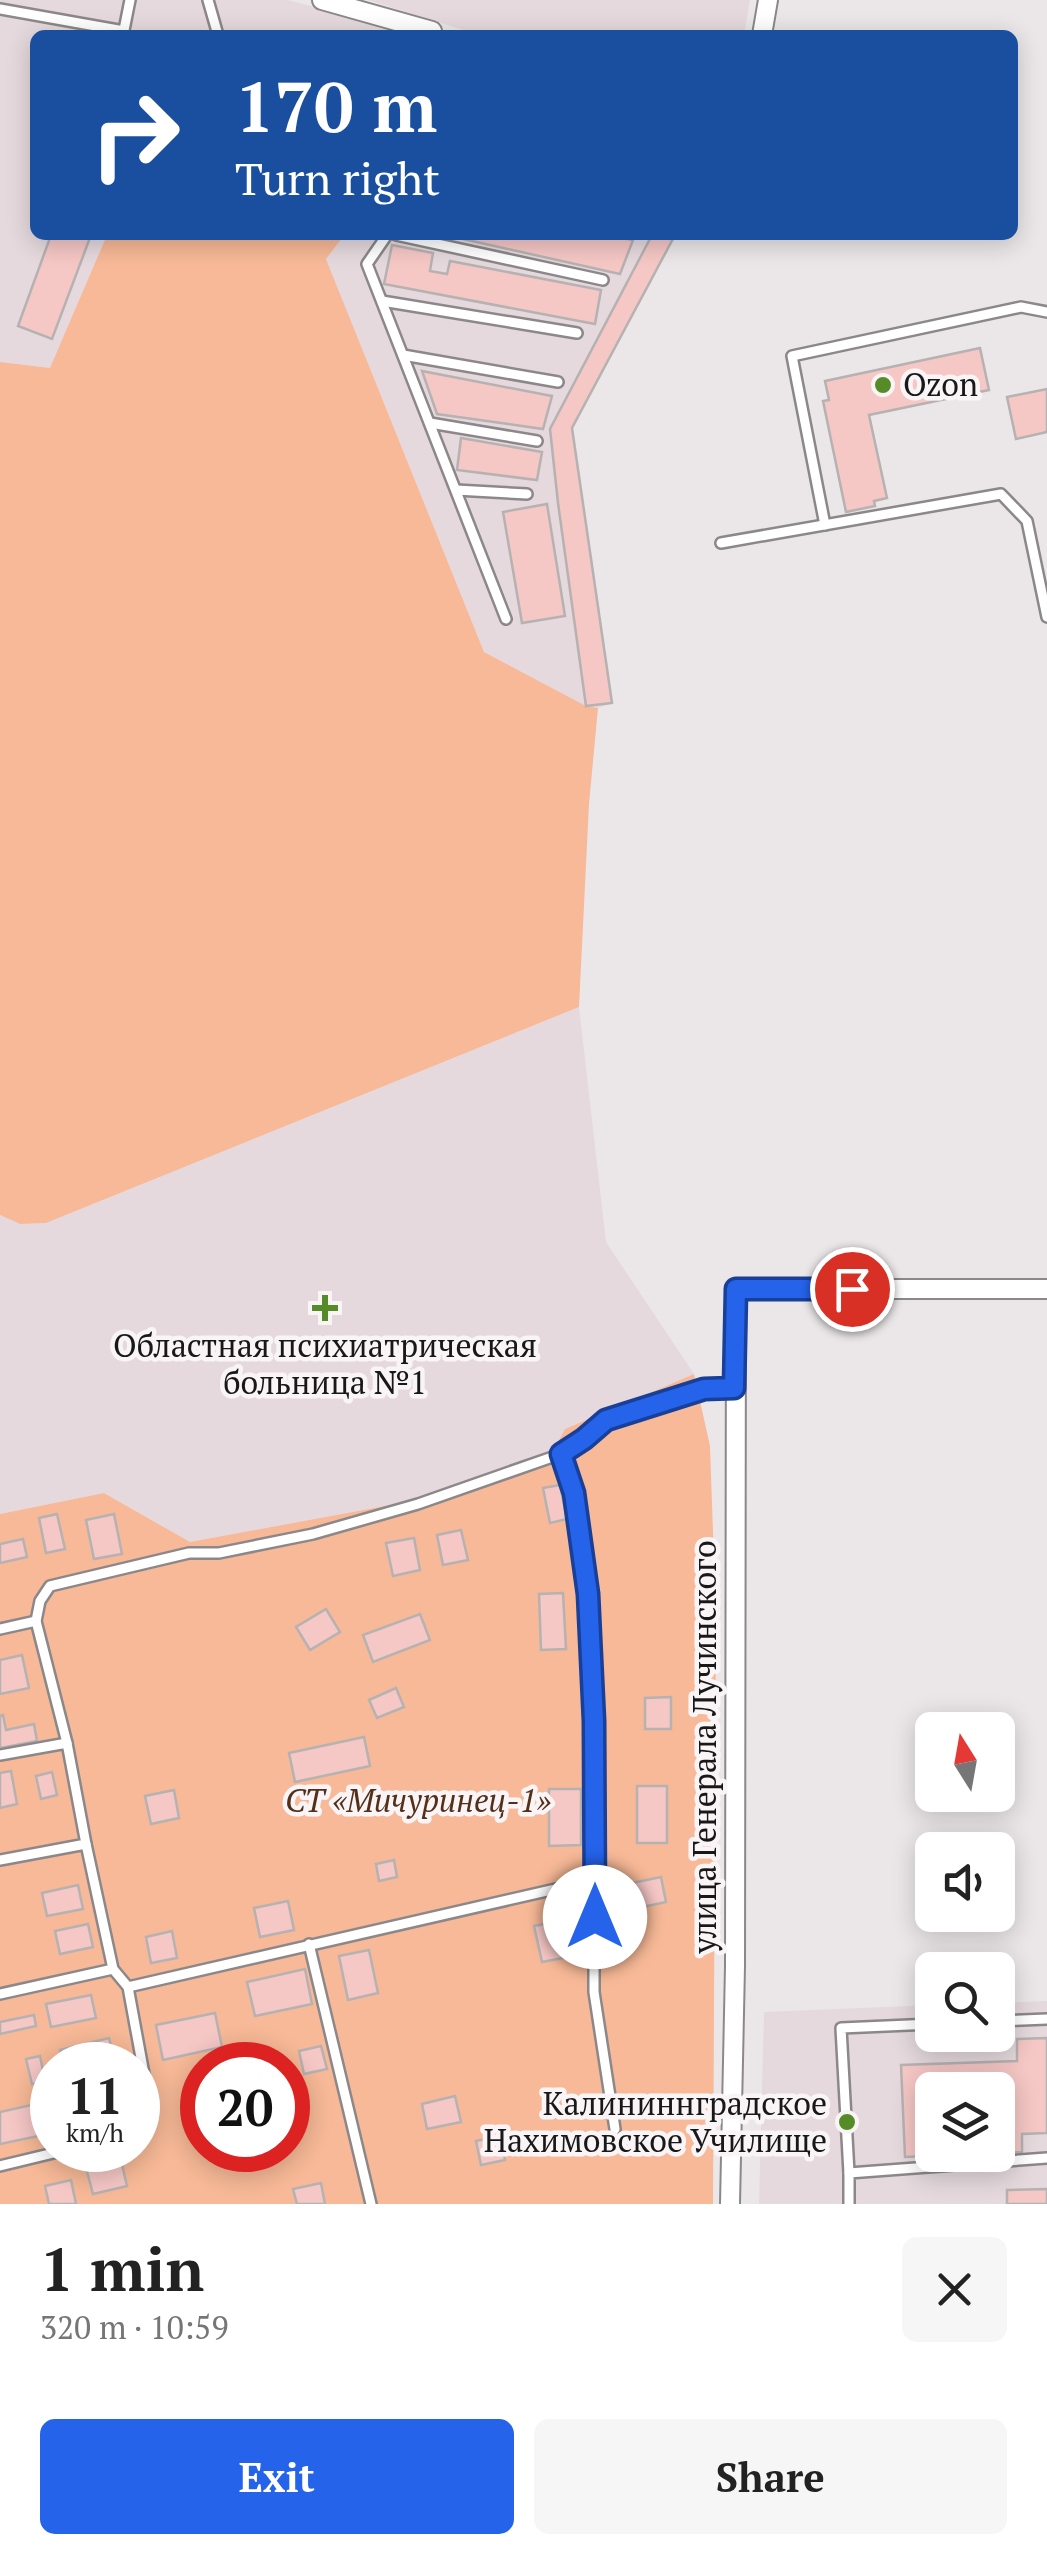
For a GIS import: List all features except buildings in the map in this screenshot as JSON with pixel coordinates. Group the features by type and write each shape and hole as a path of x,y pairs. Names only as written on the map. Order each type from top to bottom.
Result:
{"street":[{"path":"322,0 428,30"},
{"path":"763,30 768,0"},
{"name":"улица Генерала Лучинского","path":"730,2204 735,1966 736,1289 1047,1289"}],"lane":[{"path":"125,30 130,0"},
{"path":"208,0 217,30"},
{"path":"0,9 108,30"},
{"path":"384,240 367,264 506,619"},
{"path":"419,240 603,280"},
{"path":"382,301 577,334"},
{"path":"825,525 792,356 1021,307 1047,312"},
{"path":"403,355 558,382"},
{"path":"430,424 537,441"},
{"path":"456,490 527,494"},
{"path":"721,543 1000,494 1027,521 1047,617"},
{"path":"138,2042 128,1987 112,1969 66,1743 36,1621 40,1600 50,1586 188,1554 219,1553 313,1534 418,1504 561,1454 606,1420 704,1389 734,1388"},
{"path":"561,1454 574,1493 588,1594 594,1721 594,1992 615,2128"},
{"path":"0,1630 36,1621"},
{"path":"0,1755 66,1743"},
{"path":"0,1860 86,1844"},
{"path":"128,1987 595,1880"},
{"path":"309,1944 371,2204"},
{"path":"0,1994 112,1969"},
{"path":"1015,2020 1047,2018"},
{"path":"848,2204 841,2028 915,2025"},
{"path":"0,2166 30,2159"},
{"path":"849,2173 1046,2161"}],"shaded area":[{"path":"0,0 288,0 403,30 30,30 30,240 105,240 50,369 0,362"},
{"path":"368,0 750,0 745,30 463,30"},
{"path":"303,240 672,240 572,428 612,703 598,708 586,706 484,652 326,259"},
{"name":"Областная психиатрическая больница №1","path":"579,1007 606,1242 694,1374 565,1429 553,1451 423,1499 190,1542 104,1493 0,1514 0,1215 20,1224 46,1223"},
{"name":"Калининнградское Нахимовское Училище","path":"1047,2001 1047,2204 759,2204 764,2012 915,2006 915,2052 1015,2052 1015,2002"}],"green space":[{"path":"105,240 340,240 326,259 484,652 586,706 598,708 579,1007 46,1223 20,1224 0,1215 0,362 50,368"},
{"name":"СТ «Мичуринец-1»","path":"694,1374 710,1446 716,1618 713,2204 0,2204 0,1514 104,1493 190,1542 423,1499 553,1451 565,1429"}],"place":[{"name":"Ozon","path":"883,385"},
{"name":"Областная психиатрическая больница №1","path":"325,1308"},
{"name":"Калининнградское Нахимовское Училище","path":"847,2122"}],"route":[{"path":"595,1917 594,1721 588,1594 574,1493 561,1454 606,1420 704,1389 734,1388 736,1289 852,1289"}]}
